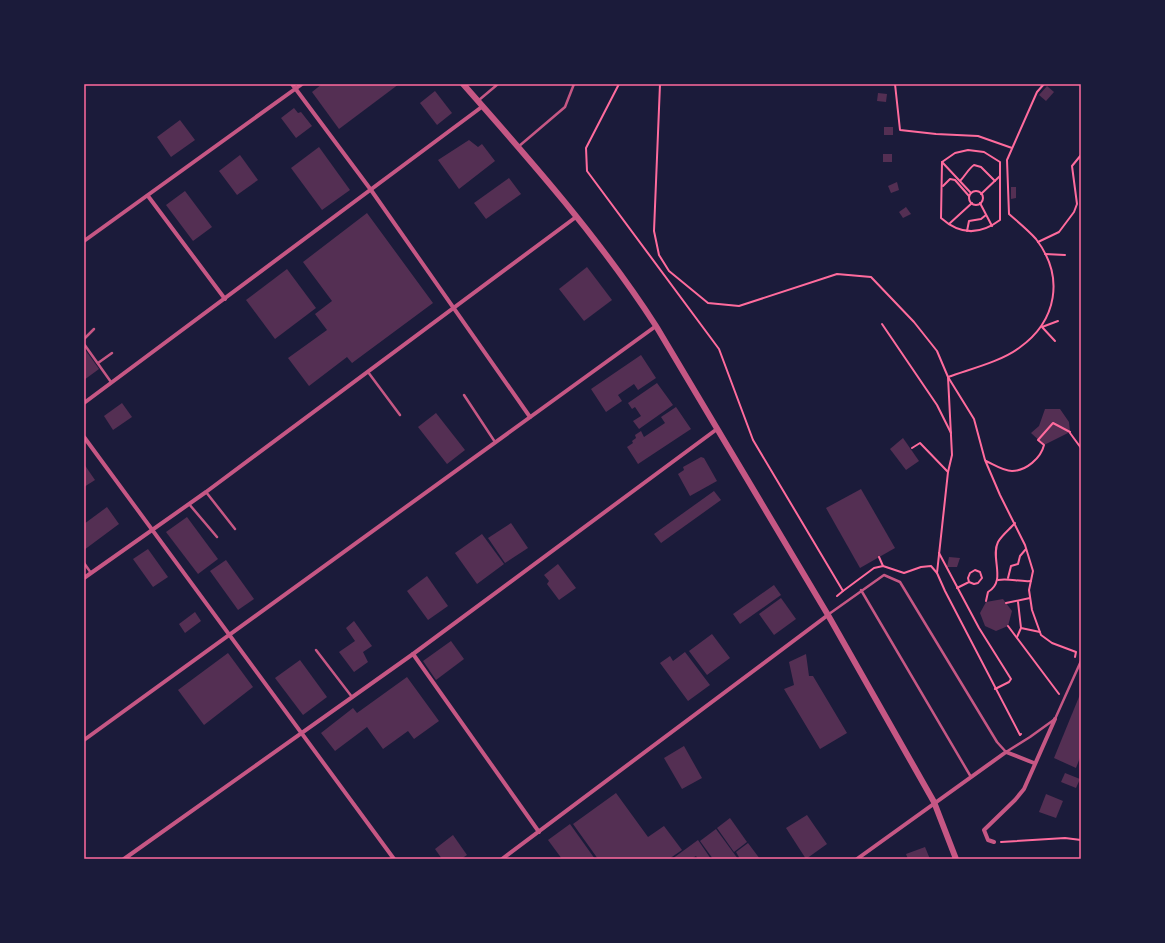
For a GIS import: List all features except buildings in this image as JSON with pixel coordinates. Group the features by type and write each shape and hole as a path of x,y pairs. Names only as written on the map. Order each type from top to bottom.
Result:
{"street":[{"path":"292,84 371,190 530,417"},
{"path":"84,241 302,84"},
{"path":"463,84 576,217 629,284 656,326 828,615 934,802 956,859"},
{"path":"84,403 483,106"},
{"path":"148,196 225,299"},
{"path":"84,578 206,492 576,217"},
{"path":"84,740 656,326"},
{"path":"124,859 412,654 717,429"},
{"path":"84,437 151,531 230,635 394,859"},
{"path":"502,859 828,615"},
{"path":"412,654 539,832"},
{"path":"994,842 988,840 984,830 1016,800 1024,788 1055,719"},
{"path":"857,859 934,802 971,778 1006,752 1034,763"}],"lane":[{"path":"478,101 498,84"},
{"path":"517,147 565,107 574,84"},
{"path":"94,329 84,339 84,344 112,383"},
{"path":"98,363 112,353"},
{"path":"368,372 400,415"},
{"path":"464,395 495,442"},
{"path":"206,492 235,529"},
{"path":"189,504 217,537"},
{"path":"84,563 91,573"},
{"path":"828,615 884,575 900,582 997,742 1006,752 1055,719 1081,661"},
{"path":"861,590 971,778"},
{"path":"316,650 352,697"}],"path":[{"path":"619,84 586,148 587,171 719,348 753,440 843,591"},
{"path":"660,84 654,232 659,255 669,271 708,303 740,306 837,274 871,277 914,322 937,350 948,377 974,418 985,460 1002,500 1015,523 1033,571 1029,590 1032,610 1041,635 1052,644 1076,652 1081,652"},
{"path":"895,84 900,130 936,134 978,136 1012,148"},
{"path":"948,377 1002,357 1019,348 1042,327 1054,299 1054,280 1045,254 1038,242 1009,214 1007,160 1038,92 1044,84"},
{"path":"977,150 991,155 1000,162 1000,220 984,230 967,231 949,224 941,218 942,162 956,153 977,150"},
{"path":"1038,242 1059,232 1074,212 1077,204 1072,166 1081,155"},
{"path":"942,162 971,193"},
{"path":"960,181 969,168 974,165 981,167 995,181"},
{"path":"981,194 1000,176"},
{"path":"942,187 950,179 955,180 969,196 972,203"},
{"path":"969,196 971,193 978,191 983,198 980,203 976,205 972,203"},
{"path":"949,224 972,203"},
{"path":"980,203 992,226"},
{"path":"967,231 969,221 981,220 986,215"},
{"path":"1045,254 1065,255"},
{"path":"1042,327 1058,322"},
{"path":"882,324 937,405 952,434"},
{"path":"1042,327 1055,340"},
{"path":"937,573 948,472 952,455 948,377"},
{"path":"985,460 1006,470 1017,470 1027,466 1039,456 1044,445 1038,440 1053,423 1070,433 1081,448"},
{"path":"912,448 920,443 948,472"},
{"path":"986,601 988,592 994,588 998,580 996,558 998,543 1015,523"},
{"path":"1008,578 1011,566 1018,564 1020,556 1026,549"},
{"path":"939,553 979,628 1011,679 1009,682 995,690"},
{"path":"879,557 884,566"},
{"path":"837,596 874,568 884,566 904,573 920,567 931,566 937,573 995,690 1020,735 1027,732"},
{"path":"957,588 969,582 974,584 978,583 982,578 980,572 975,570 970,573 968,578 969,582"},
{"path":"998,580 1008,578 1020,582 1031,581"},
{"path":"1006,603 1018,602 1030,598"},
{"path":"1017,637 1021,628 1018,602"},
{"path":"1008,626 1060,696 1063,690"},
{"path":"1021,628 1040,632"},
{"path":"1074,663 1076,652"},
{"path":"994,842 1065,838 1081,840"}]}
